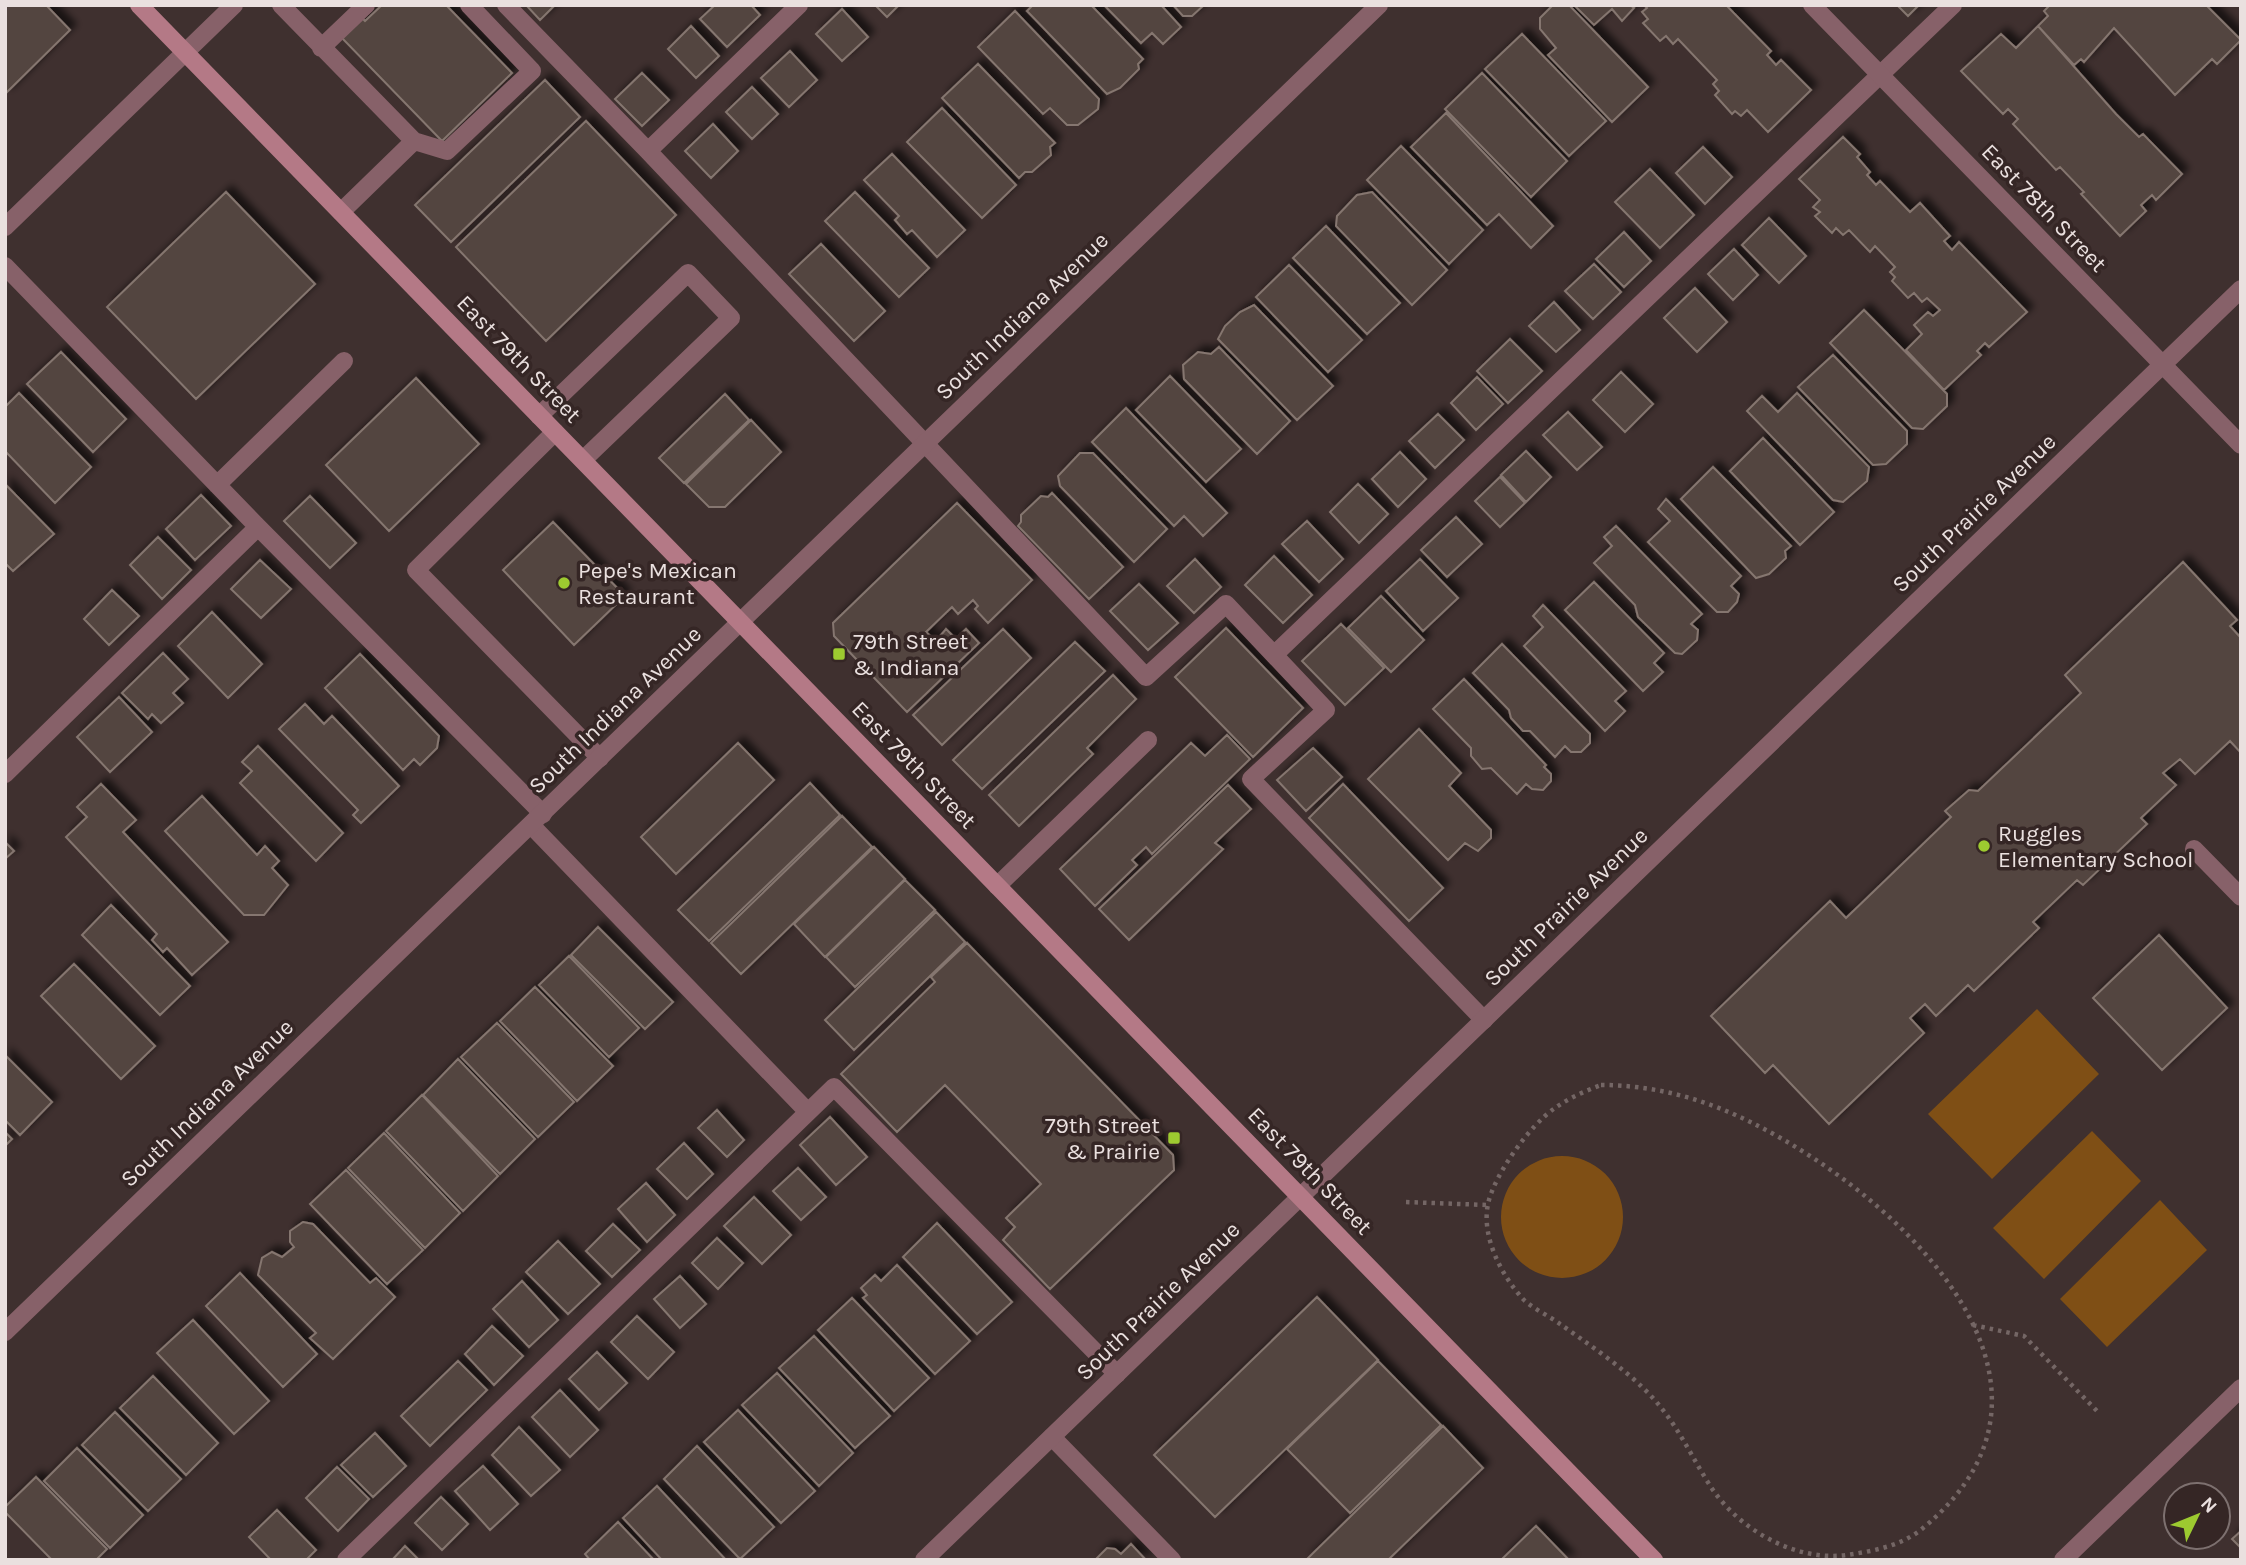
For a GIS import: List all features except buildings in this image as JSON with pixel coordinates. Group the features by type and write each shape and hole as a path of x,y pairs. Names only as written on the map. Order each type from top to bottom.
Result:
{"main road":[{"name":"East 79th Street","path":"139,5 1654,1560"}],"street":[{"path":"5,227 234,5"},
{"path":"281,5 414,141 447,151 551,52"},
{"path":"321,48 366,5"},
{"path":"469,5 532,71"},
{"path":"506,5 648,151 1146,677 1226,604 1326,710 1251,779 1484,1020"},
{"path":"648,151 799,5"},
{"name":"South Indiana Avenue","path":"5,1332 1379,5"},
{"name":"East 78th Street","path":"1812,5 2241,445"},
{"path":"1275,655 1953,5"},
{"path":"341,212 414,141"},
{"path":"5,266 537,819 807,1111"},
{"path":"539,416 688,273 731,318 583,460"},
{"name":"South Prairie Avenue","path":"924,1560 2241,289"},
{"path":"217,485 344,361"},
{"path":"555,432 416,570 600,758"},
{"path":"5,774 258,527"},
{"path":"998,886 1148,740"},
{"path":"2194,849 2241,897"},
{"path":"346,1560 834,1087 1117,1374"},
{"path":"2063,1560 2241,1388"},
{"path":"1052,1437 1172,1560"}],"path":[{"path":"1601,1085 1646,1088 1723,1110 1784,1139 1835,1172 1908,1234 1951,1282 1973,1325 1990,1376 1992,1426 1970,1475 1951,1504 1919,1532 1879,1550 1839,1556 1807,1555 1764,1538 1710,1486 1694,1454 1663,1409 1640,1384 1525,1302 1501,1272 1489,1234 1487,1205 1503,1170 1530,1132 1551,1110 1601,1085"},
{"path":"1406,1202 1487,1205"},
{"path":"1973,1325 2024,1336 2097,1411"}],"shaded area":[{"path":"2037,1009 2099,1074 1992,1179 1928,1114"},
{"path":"2092,1131 2141,1181 2044,1279 1993,1228"},
{"path":"1562,1156 1585,1161 1605,1174 1618,1194 1623,1217 1618,1240 1605,1260 1585,1273 1562,1278 1539,1273 1519,1260 1506,1240 1501,1217 1506,1194 1519,1174 1539,1161"},
{"path":"2160,1200 2207,1250 2107,1347 2060,1299"}],"place":[{"name":"Pepe's Mexican Restaurant","path":"564,583"},
{"name":"79th Street & Indiana","path":"839,654"},
{"name":"Ruggles Elementary School","path":"1984,846"},
{"name":"79th Street & Prairie","path":"1174,1138"}]}
